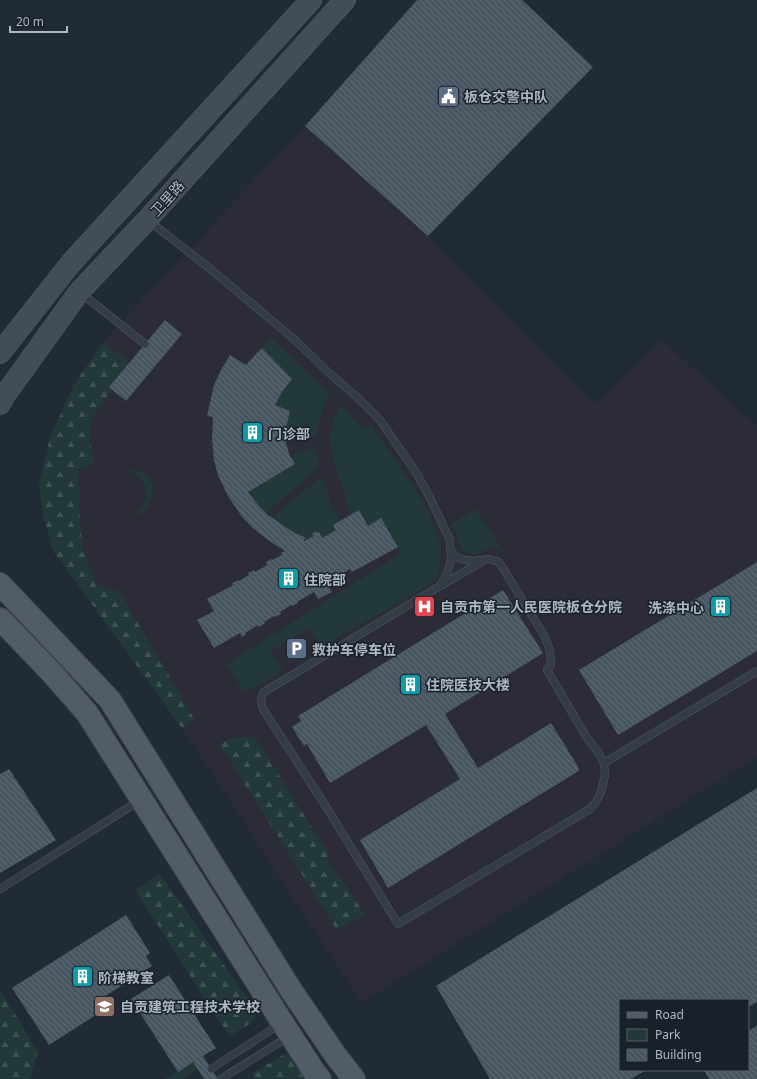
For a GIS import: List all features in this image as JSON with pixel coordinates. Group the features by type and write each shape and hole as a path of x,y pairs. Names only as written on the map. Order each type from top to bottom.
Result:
{"main road":[{"name":"卫里路","path":"0,353 71,263 311,0"},
{"name":"卫里路","path":"2,404 79,292 147,220 345,0"},
{"path":"1,581 110,700 291,990 336,1056 354,1079"},
{"path":"3,624 52,673 87,713 286,1029 320,1079"}],"lane":[{"path":"147,220 213,271 290,336 380,420 417,474 430,496 450,540 451,560 447,574 440,586"},
{"path":"79,292 145,344"},
{"path":"450,551 461,559 473,561 489,558 499,562 545,637 550,651 551,664 547,670 587,738 598,752 604,763 605,776 601,792 596,802 590,809 398,924 264,709 261,703 261,697 264,692 486,559"},
{"path":"604,763 757,671"},
{"path":"0,889 141,800"},
{"path":"211,1069 286,1029"},
{"path":"220,1079 286,1029"}],"shaded area":[{"name":"自贡市第一人民医院板仓分院","path":"305,126 428,236 594,404 662,340 757,426 757,757 362,1003 182,728 53,551 43,515 39,484 50,437 74,385 103,342"}],"green space":[{"path":"271,337 329,393 321,414 316,435 286,442 286,428 290,411 275,405 282,392 292,379 262,348"},
{"path":"103,342 130,362 109,387 112,390 98,408 91,423 90,433 94,461 87,468 78,469 83,550 97,586 119,591 195,720 182,728 53,551 43,515 39,484 50,437 74,385"},
{"path":"340,405 364,430 371,424 422,500 441,544 438,576 421,590 321,647 309,628 271,651 283,671 250,690 243,691 227,664 228,663 400,554 398,547 381,519 368,526 351,515 332,456 330,436 334,418"},
{"path":"313,448 317,451 319,467 266,513 248,492 295,464 290,455"},
{"path":"127,469 133,469 144,473 151,480 153,485 151,500 141,516 138,509 146,499 147,493 138,476"},
{"path":"322,477 331,504 340,521 336,530 322,538 319,532 317,533 316,531 312,534 314,536 308,539 293,532 272,518 320,478"},
{"path":"476,509 502,552 494,548 474,554 463,551 451,524"},
{"path":"255,737 330,856 328,863 348,888 364,915 337,930 220,745 230,738"},
{"path":"160,874 255,1009 255,1018 250,1024 229,1036 135,890"},
{"path":"0,990 38,1051 30,1079 0,1079"},
{"path":"286,1053 306,1079 256,1079 252,1074"},
{"path":"193,1062 197,1070 183,1079 165,1079"}],"building":[{"name":"板仓交警中队","path":"417,0 522,0 593,67 428,236 305,126"},
{"path":"165,320 182,334 126,401 109,387"},
{"path":"262,348 292,379 282,392 275,405 290,411 286,428 286,444 290,456 295,464 248,492 268,515 293,532 306,538 304,541 314,536 312,534 316,531 317,533 319,532 322,538 336,530 333,525 359,510 368,526 381,518 398,547 352,572 350,569 342,574 343,576 327,583 332,592 318,599 314,592 297,602 298,603 292,606 291,605 280,612 281,614 275,617 274,616 259,627 258,625 245,633 246,634 242,637 240,633 214,648 197,620 214,611 207,599 233,585 232,583 249,575 248,573 254,570 255,572 267,565 266,562 282,555 281,553 285,551 254,529 242,517 228,496 218,475 214,460 212,440 213,417 207,416 214,385 230,355 246,365"},
{"name":"洗涤中心","path":"757,562 757,651 618,735 579,670"},
{"path":"503,590 543,653 445,714 478,768 551,723 579,770 388,888 360,840 460,779 426,725 330,783 307,744 304,746 292,727 301,721 298,716"},
{"path":"9,769 56,840 0,873 0,774"},
{"path":"757,788 757,1002 749,1006 749,999 619,999 619,1071 644,1071 631,1079 490,1079 436,986"},
{"name":"阶梯教室","path":"126,915 150,953 146,956 152,966 93,1004 99,1013 49,1045 12,988"},
{"path":"169,975 216,1048 203,1056 218,1079 204,1079 193,1062 178,1072 131,999"},
{"path":"757,1026 757,1079 709,1079 705,1071 749,1071 749,1030"}],"place":[{"name":"板仓交警中队","path":"448,96"},
{"name":"门诊部","path":"252,433"},
{"name":"住院部","path":"288,579"},
{"name":"自贡市第一人民医院板仓分院","path":"425,606"},
{"name":"洗涤中心","path":"720,607"},
{"name":"救护车停车位","path":"296,649"},
{"name":"住院医技大楼","path":"411,684"},
{"name":"阶梯教室","path":"82,977"},
{"name":"自贡建筑工程技术学校","path":"104,1006"}]}
